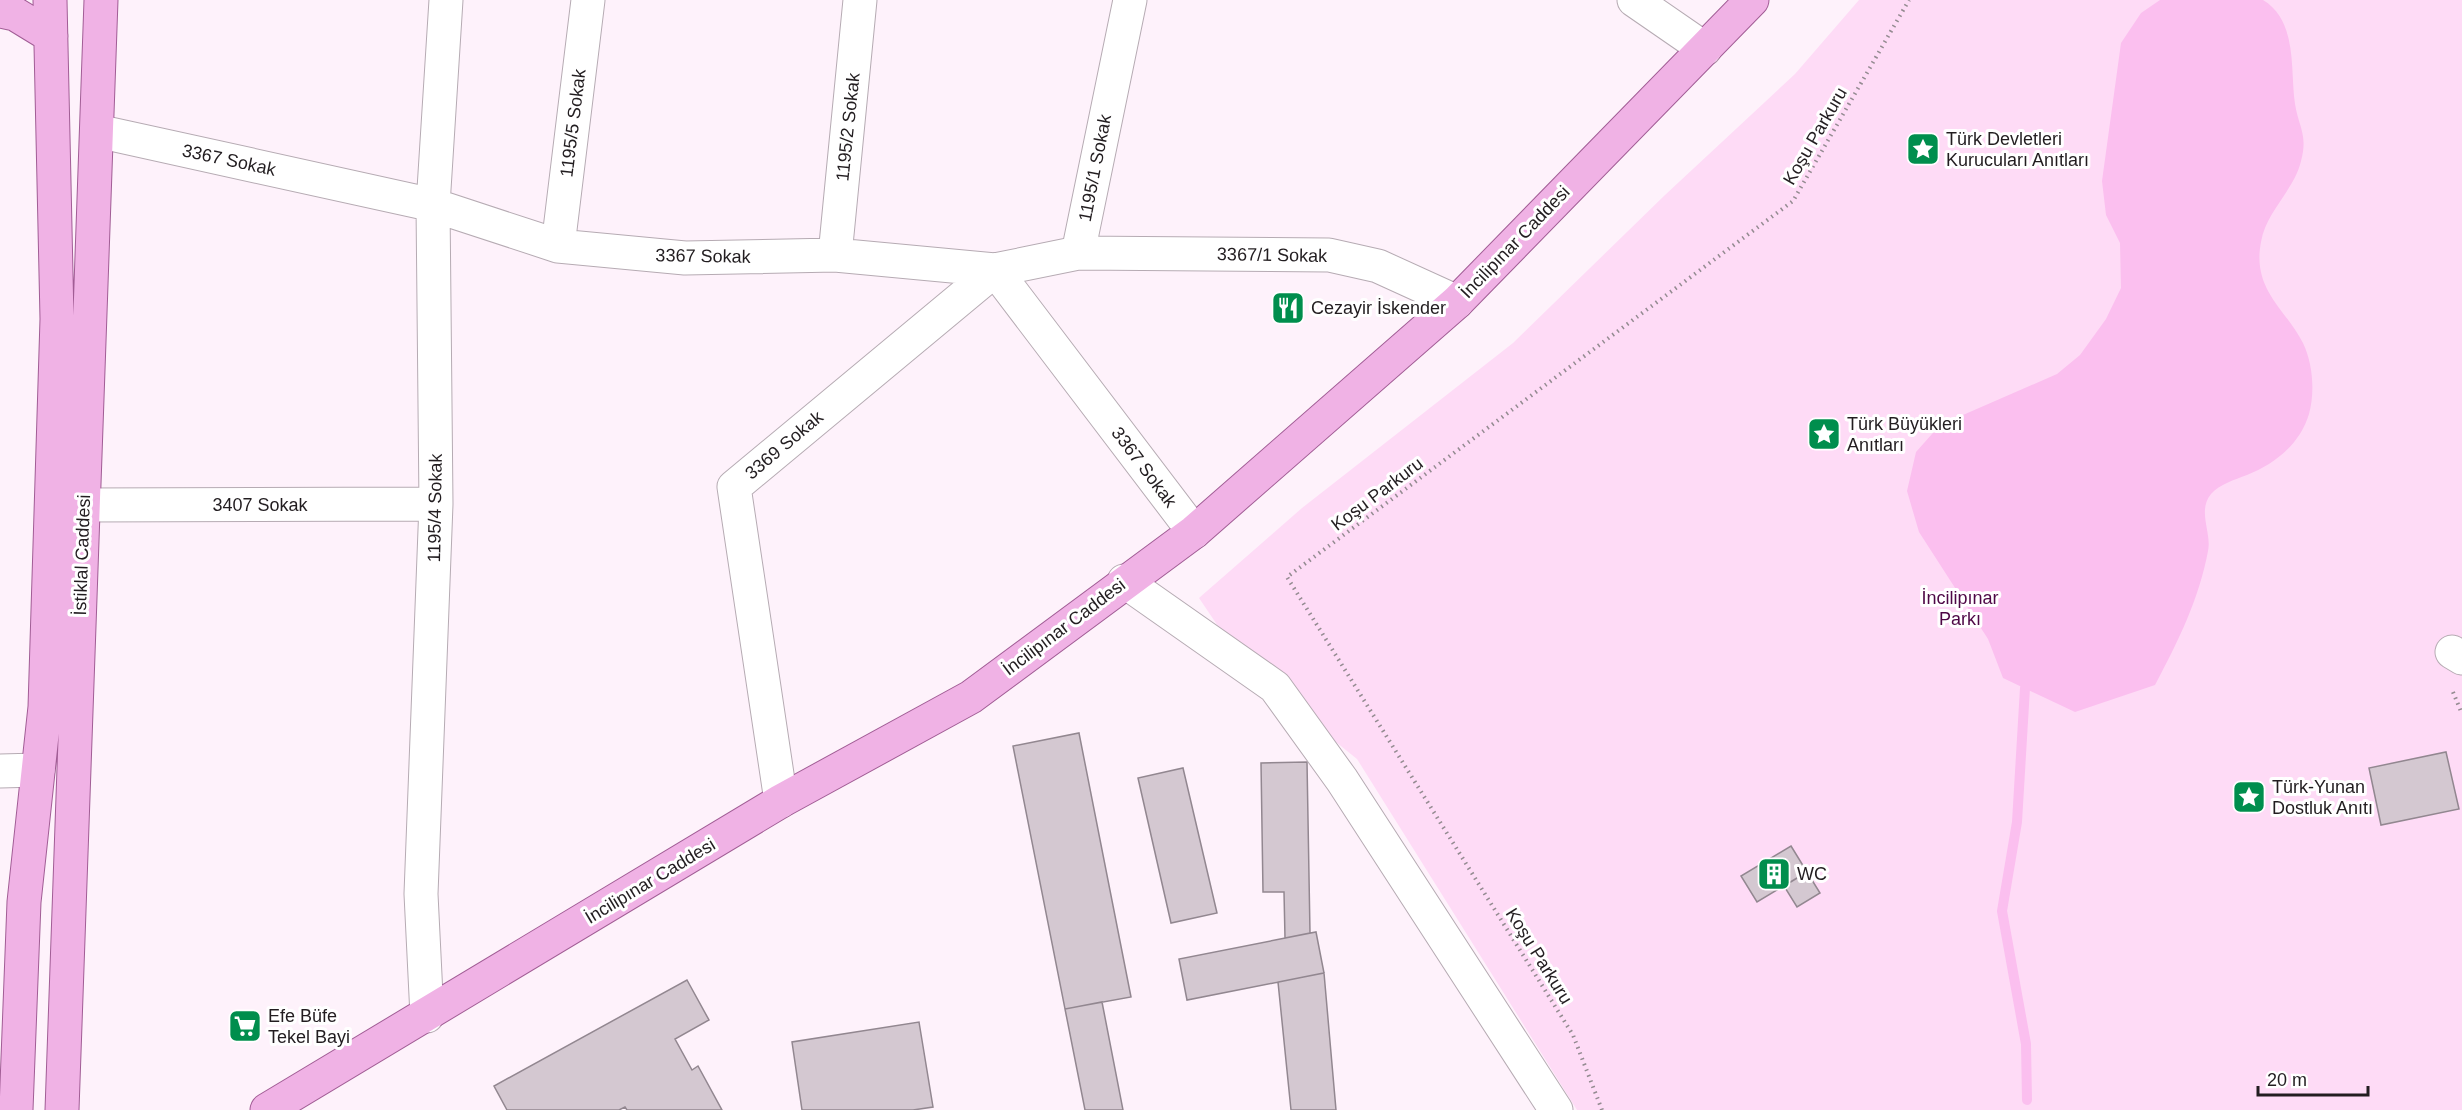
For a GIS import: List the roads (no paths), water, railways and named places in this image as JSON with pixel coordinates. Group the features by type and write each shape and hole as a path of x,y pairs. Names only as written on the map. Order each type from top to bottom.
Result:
{"main road":[{"path":"16,1110 24,902 45,707 57,319 50,0"},
{"name":"İstiklal Caddesi","path":"62,1110 101,0"},
{"name":"İncilipınar Caddesi","path":"267,1110 427,1016 781,801 971,697 1124,580 1194,532 1457,302 1752,0"},
{"path":"0,11 15,14 51,36"}],"street":[{"name":"1195/4 Sokak","path":"427,1016 421,894 436,504 433,205 446,0"},
{"name":"1195/5 Sokak","path":"558,246 588,0"},
{"name":"1195/2 Sokak","path":"835,255 860,0"},
{"name":"1195/1 Sokak","path":"1078,253 1130,0"},
{"path":"1634,0 1704,49"},
{"name":"3367 Sokak","path":"97,131 433,205 558,246 685,258 835,255 995,270 1194,532"},
{"path":"995,270 1078,253"},
{"name":"3367/1 Sokak","path":"1078,253 1329,255 1378,266 1457,302"},
{"name":"3369 Sokak","path":"781,801 734,487 995,270"},
{"name":"3407 Sokak","path":"84,505 436,504"},
{"path":"1124,580 1275,687 1349,790 1556,1110"},
{"path":"0,771 38,770"}],"waterway":[{"path":"2025,688 2017,822 2002,911 2026,1044 2027,1100"}],"place":[{"name":"Türk Devletleri Kurucuları Anıtları","path":"1923,149"},
{"name":"Cezayir İskender","path":"1288,308"},
{"name":"Türk Büyükleri Anıtları","path":"1824,434"},
{"name":"Türk-Yunan Dostluk Anıtı","path":"2249,797"},
{"name":"WC","path":"1774,874"},
{"name":"Efe Büfe Tekel Bayi","path":"245,1026"}],"park label":[{"name":"İncilipınar Parkı","path":"1960,608"}]}
